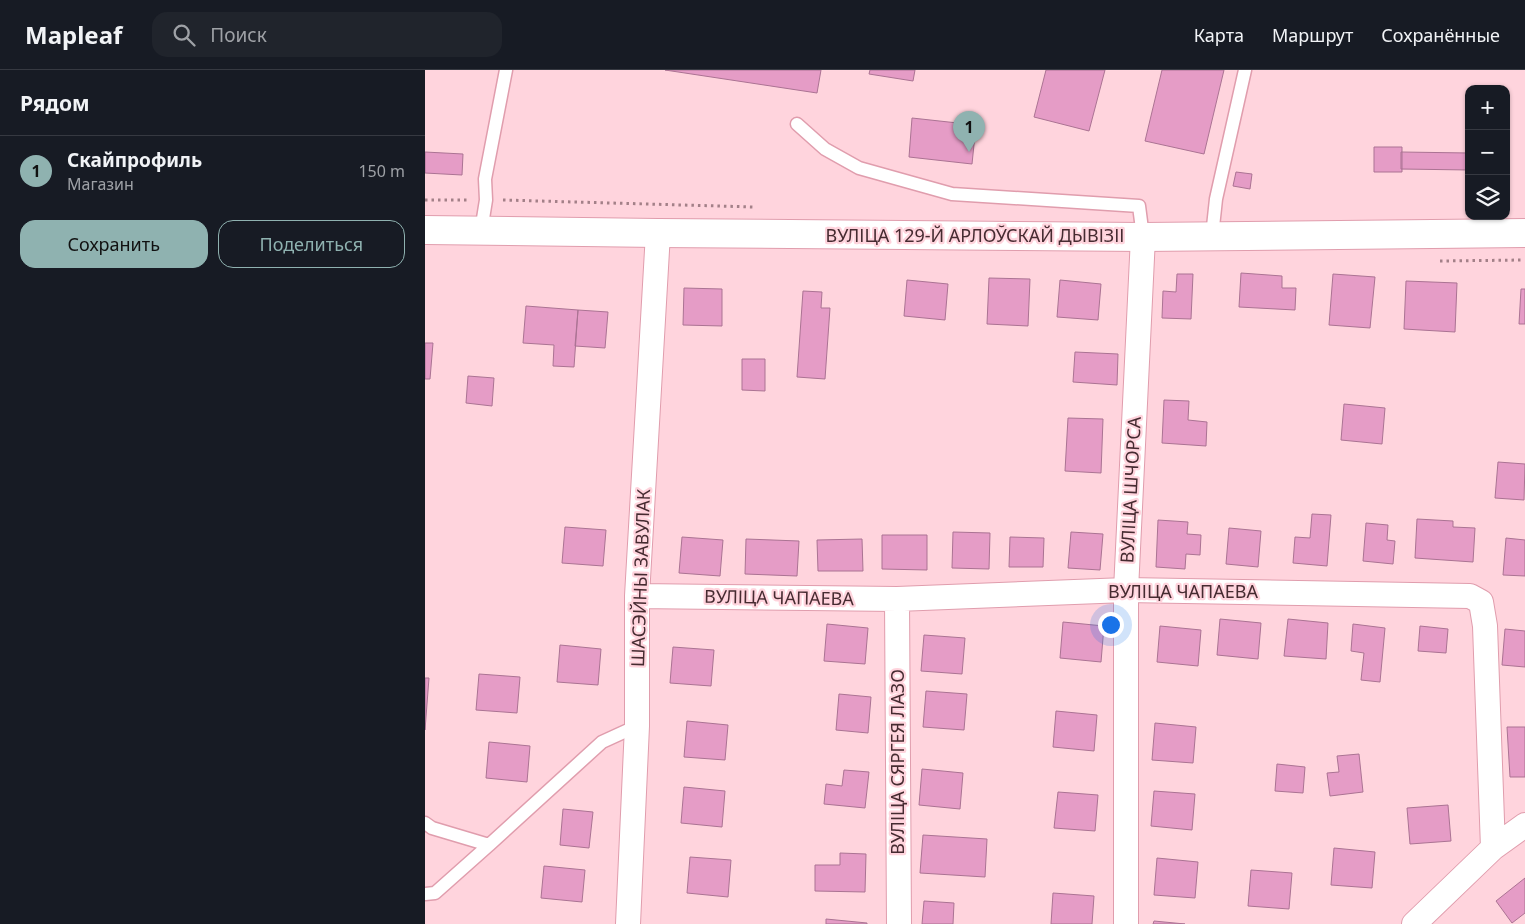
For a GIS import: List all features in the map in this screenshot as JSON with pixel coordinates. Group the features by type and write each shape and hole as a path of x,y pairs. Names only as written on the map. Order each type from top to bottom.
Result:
{"main road":[{"name":"ВУЛІЦА 129-Й АРЛОЎСКАЙ ДЫВІЗІІ","path":"425,230 1143,237 1525,233"}],"street":[{"name":"ШАСЭЙНЫ ЗАВУЛАК","path":"629,924 637,726 637,596 658,233"},
{"name":"ВУЛІЦА ШЧОРСА","path":"1126,924 1127,590 1143,237"},
{"name":"ВУЛІЦА ЧАПАЕВА","path":"637,596 897,599 1127,590 1470,596 1481,602 1485,626 1493,848"},
{"name":"ВУЛІЦА СЯРГЕЯ ЛАЗО","path":"897,599 899,924"},
{"path":"1415,924 1493,848 1525,825"}],"lane":[{"path":"481,230 486,200 485,179 506,70"},
{"path":"1212,236 1216,200 1245,70"},
{"path":"797,124 825,150 859,168 952,194 1139,206 1143,237"},
{"path":"425,894 435,893 602,742 637,726"},
{"path":"425,823 432,828 489,845"}],"building":[{"path":"665,70 821,70 817,93"},
{"path":"870,70 915,70 913,81 869,74"},
{"path":"1046,70 1105,70 1089,131 1034,117"},
{"path":"1162,70 1224,70 1204,154 1145,141"},
{"path":"912,118 976,125 972,164 909,157"},
{"path":"1374,147 1402,147 1402,172 1374,172"},
{"path":"425,152 463,154 462,175 425,173"},
{"path":"1401,152 1465,153 1465,170 1401,169"},
{"path":"1236,172 1252,174 1250,189 1233,186"},
{"path":"1241,273 1282,276 1282,288 1296,288 1295,310 1239,307"},
{"path":"1177,274 1193,274 1191,319 1162,318 1163,291 1176,292"},
{"path":"1333,274 1375,277 1370,328 1329,325"},
{"path":"989,278 1030,279 1028,326 987,324"},
{"path":"907,280 948,284 945,320 904,316"},
{"path":"1060,280 1101,284 1098,320 1057,317"},
{"path":"1406,281 1457,283 1455,332 1404,329"},
{"path":"684,288 722,289 722,326 683,325"},
{"path":"1521,289 1525,289 1525,324 1519,324"},
{"path":"803,291 822,292 821,308 830,308 825,379 797,377"},
{"path":"526,306 578,310 574,367 553,366 554,345 523,343"},
{"path":"578,310 608,312 605,348 575,346"},
{"path":"425,343 433,343 430,379 425,379"},
{"path":"1075,352 1118,354 1117,385 1073,382"},
{"path":"742,359 765,359 765,391 742,390"},
{"path":"468,376 494,378 492,406 466,403"},
{"path":"1164,400 1189,401 1188,420 1207,422 1206,446 1162,443"},
{"path":"1344,404 1385,408 1382,444 1341,440"},
{"path":"1068,418 1103,419 1101,473 1065,471"},
{"path":"1498,462 1525,464 1524,500 1495,498"},
{"path":"1312,514 1331,515 1327,566 1293,563 1295,537 1310,538"},
{"path":"1417,519 1453,521 1453,527 1475,528 1473,562 1415,558"},
{"path":"1158,520 1188,522 1187,534 1201,535 1200,555 1186,554 1185,569 1156,567"},
{"path":"1366,523 1388,525 1387,540 1395,541 1393,564 1363,561"},
{"path":"565,527 606,530 603,566 562,563"},
{"path":"1229,528 1261,531 1258,567 1226,564"},
{"path":"953,532 990,533 989,569 952,568"},
{"path":"1071,532 1103,534 1100,570 1068,568"},
{"path":"882,535 927,535 927,570 882,569"},
{"path":"682,537 723,540 720,576 679,573"},
{"path":"1010,537 1044,538 1043,567 1009,567"},
{"path":"1506,538 1525,540 1525,576 1503,575"},
{"path":"746,539 799,541 797,576 745,574"},
{"path":"862,539 863,571 818,571 817,540"},
{"path":"1220,619 1261,623 1258,659 1217,655"},
{"path":"1288,619 1328,623 1326,659 1284,656"},
{"path":"1063,622 1104,626 1101,662 1060,658"},
{"path":"827,624 868,628 865,664 824,661"},
{"path":"1353,624 1385,628 1380,682 1361,680 1364,653 1351,651"},
{"path":"1160,626 1201,630 1198,666 1157,662"},
{"path":"1420,626 1448,629 1446,653 1418,651"},
{"path":"1505,629 1525,631 1525,667 1502,665"},
{"path":"924,635 965,638 962,674 921,671"},
{"path":"560,645 601,649 598,685 557,682"},
{"path":"673,647 714,650 711,686 670,683"},
{"path":"479,674 520,677 517,713 476,710"},
{"path":"425,678 429,678 425,730"},
{"path":"926,691 967,694 964,730 923,727"},
{"path":"839,694 871,697 868,733 836,730"},
{"path":"1056,711 1097,715 1094,751 1053,747"},
{"path":"687,721 728,725 725,760 684,757"},
{"path":"1155,723 1196,727 1193,763 1152,760"},
{"path":"1507,727 1525,727 1525,777 1510,777"},
{"path":"489,742 530,746 527,782 486,778"},
{"path":"1359,754 1363,792 1330,796 1327,773 1339,772 1337,756"},
{"path":"1277,764 1305,767 1303,793 1275,791"},
{"path":"922,769 963,773 960,809 919,805"},
{"path":"844,770 869,772 865,808 824,804 826,784 842,786"},
{"path":"684,787 725,791 722,827 681,823"},
{"path":"1154,791 1195,794 1192,830 1151,826"},
{"path":"1058,792 1098,795 1095,831 1054,828"},
{"path":"1448,805 1451,841 1410,844 1407,808"},
{"path":"563,809 593,812 589,848 560,845"},
{"path":"923,835 987,839 985,877 920,873"},
{"path":"1334,848 1375,852 1372,888 1331,885"},
{"path":"840,853 866,854 865,892 815,891 815,865 840,865"},
{"path":"690,857 731,860 728,897 687,893"},
{"path":"1157,858 1198,862 1195,898 1154,895"},
{"path":"544,866 585,870 582,902 541,898"},
{"path":"1251,870 1292,873 1289,909 1248,906"},
{"path":"1525,878 1525,913 1512,923 1496,901"},
{"path":"1053,893 1094,896 1092,924 1051,924"},
{"path":"924,901 954,903 953,924 922,924"},
{"path":"826,919 867,923 867,924 826,924"},
{"path":"1154,921 1185,924 1153,924"}],"place":[{"name":"Скайпрофиль","path":"969,152"}]}
